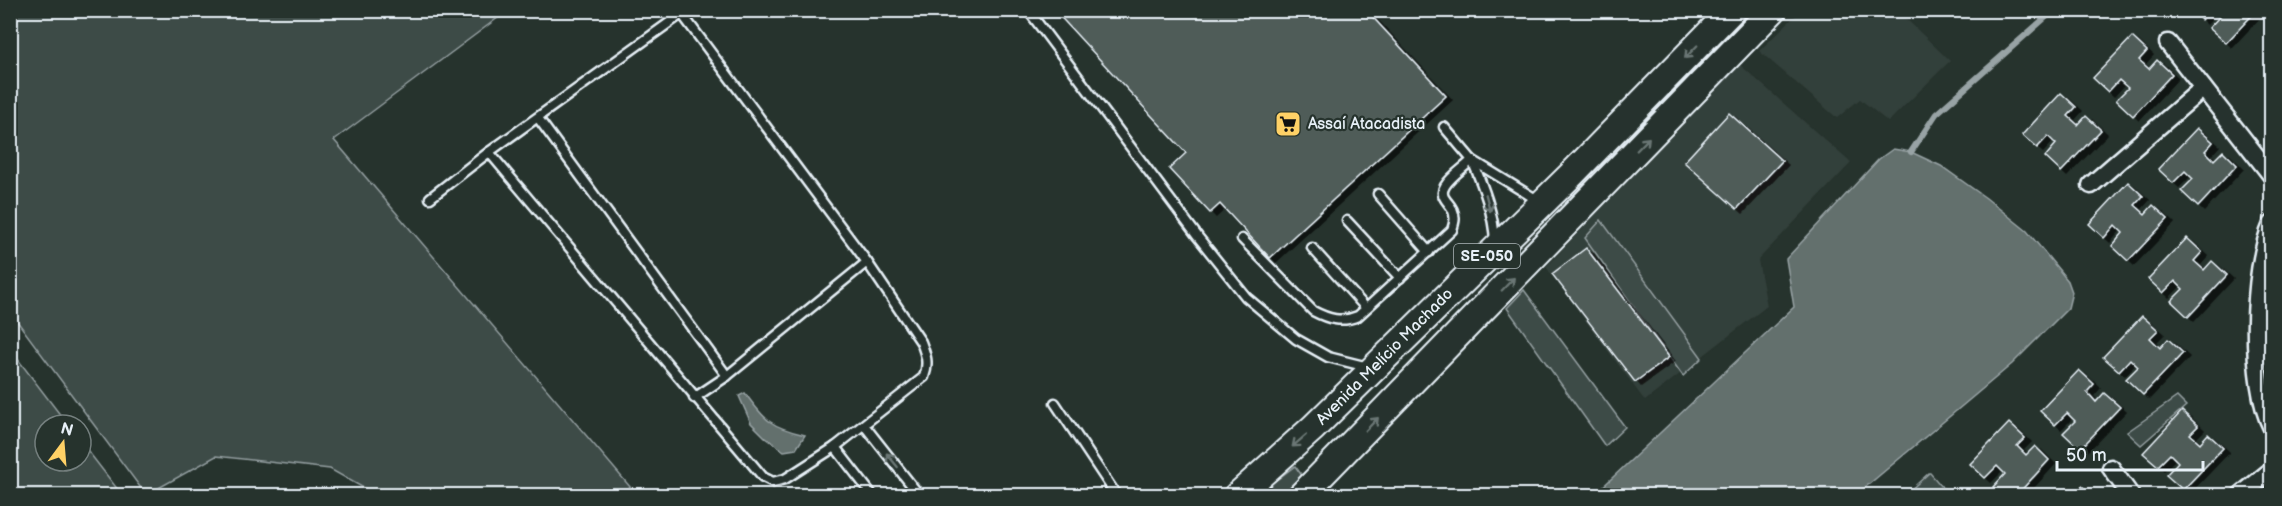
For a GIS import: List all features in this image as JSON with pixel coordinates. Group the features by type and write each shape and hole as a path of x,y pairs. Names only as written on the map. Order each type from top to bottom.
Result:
{"main road":[{"name":"SE-050","path":"1301,495 1773,10"},
{"name":"Avenida Melício Machado","path":"1237,495 1313,428 1542,203 1719,15"}],"street":[{"path":"2168,43 2271,176"},
{"path":"2091,185 2203,88"},
{"path":"2271,224 2265,238 2256,311 2256,368 2267,420 2271,428"},
{"path":"2111,468 2131,495"},
{"path":"2240,495 2271,470"}],"lane":[{"path":"1028,10 1198,237 1246,297 1296,339 1328,357 1373,368"},
{"path":"430,198 489,152 684,12 867,262 921,342 927,356 928,366 924,377 835,447 785,479 774,482 763,477 694,398 489,152"},
{"path":"538,118 727,376"},
{"path":"1444,127 1472,159 1542,203"},
{"path":"1472,159 1490,210 1495,229 1496,248"},
{"path":"1242,239 1314,312 1326,318 1340,320 1358,316 1452,230 1455,221 1453,210 1443,197 1444,188 1472,159"},
{"path":"1378,194 1429,252"},
{"path":"1347,221 1400,278"},
{"path":"1312,248 1366,308"},
{"path":"694,398 727,376 867,262"},
{"path":"1055,403 1117,495"},
{"path":"864,425 920,495"},
{"path":"835,447 873,495"}],"shaded area":[{"path":"11,10 507,11 334,140 637,495 376,495 330,469 216,456 146,495 93,424 93,413 85,413 11,313"},
{"path":"1800,11 1898,11 1950,61 1888,122 1860,99 1837,118 1759,51"},
{"path":"1738,63 1851,163 1758,260 1767,306 1645,401 1546,267"},
{"path":"1893,149 1911,152 1941,166 2027,231 2068,281 2072,292 2068,308 2012,364 1856,495 1594,495 1794,307 1786,259 1879,159"},
{"path":"1601,220 1702,358 1683,376 1585,238"},
{"path":"1524,290 1625,427 1605,446 1507,308"},
{"path":"10,349 59,413 33,413 33,473 93,473 93,458 122,495 11,495"},
{"path":"745,393 770,422 805,435 796,449 784,451 751,423 739,396"},
{"path":"2177,397 2186,406 2141,445 2127,432"},
{"path":"1295,466 1303,477 1284,495 1255,496"},
{"path":"1929,473 1949,495 1905,495"}],"building":[{"name":"Assaí Atacadista","path":"1054,10 1366,10 1446,96 1270,258 1220,204 1210,213 1169,169 1186,153"},
{"path":"2191,10 2210,10 2201,20"},
{"path":"2216,10 2257,10 2226,43 2209,28 2221,15"},
{"path":"2132,37 2147,51 2139,60 2149,69 2157,60 2172,74 2133,116 2116,100 2128,88 2119,80 2108,92 2093,78"},
{"path":"2061,93 2076,107 2068,116 2078,125 2086,116 2101,130 2061,172 2045,157 2056,144 2048,136 2037,148 2022,135"},
{"path":"1729,113 1782,161 1737,209 1684,162"},
{"path":"2197,128 2213,142 2205,151 2214,160 2223,151 2237,165 2198,207 2181,191 2193,179 2185,171 2173,183 2158,169"},
{"path":"2128,182 2143,196 2135,205 2145,214 2153,205 2168,219 2128,261 2112,246 2123,233 2115,225 2104,238 2089,224"},
{"path":"2187,238 2202,252 2194,261 2204,270 2212,261 2227,275 2188,317 2171,301 2183,289 2175,281 2163,293 2148,279"},
{"path":"1586,248 1669,357 1635,382 1552,274"},
{"path":"2142,316 2158,330 2150,338 2160,348 2168,339 2183,353 2143,395 2126,379 2138,367 2130,359 2119,371 2103,357"},
{"path":"2079,370 2094,384 2087,392 2096,402 2104,393 2120,407 2080,449 2063,433 2075,421 2067,413 2055,425 2040,411"},
{"path":"2182,411 2198,426 2190,434 2200,443 2208,434 2223,448 2183,490 2166,475 2178,462 2170,454 2158,466 2143,453"},
{"path":"2009,423 2025,438 2017,446 2026,455 2035,446 2049,460 2016,496 2003,496 1993,487 2005,474 1997,466 1985,478 1970,464"},
{"path":"2082,486 2093,496 2072,496"}],"waterway":[{"path":"1911,152 1936,114 2054,10"}],"place":[{"name":"Assaí Atacadista","path":"1288,124"}]}
